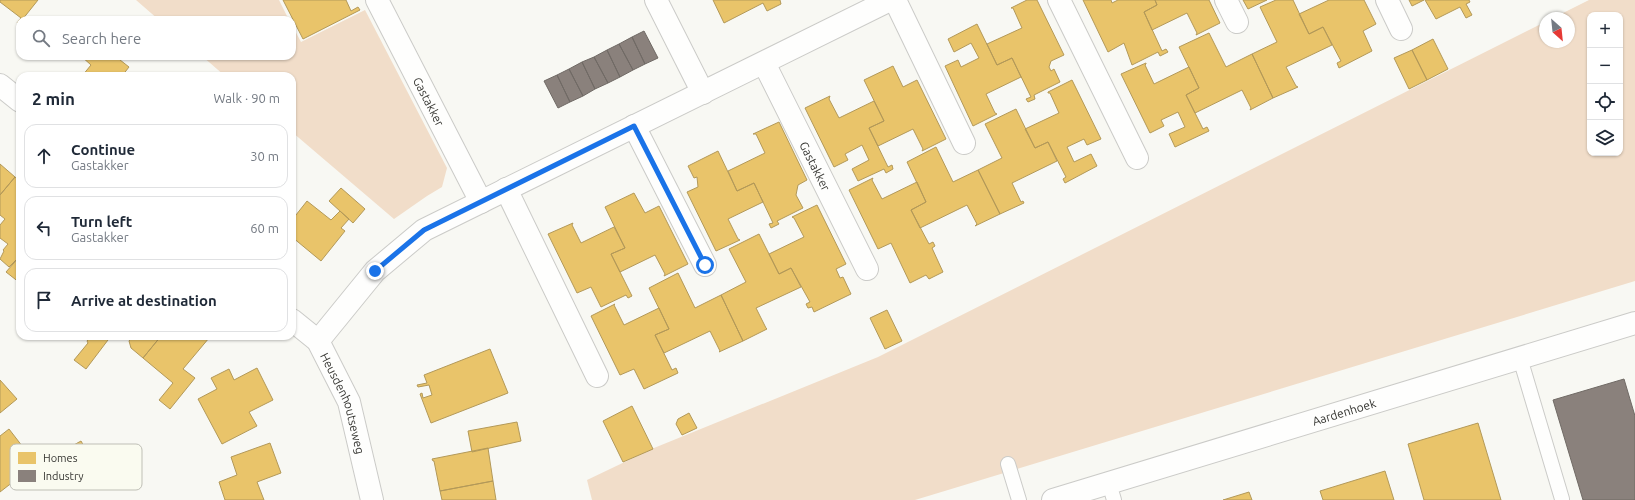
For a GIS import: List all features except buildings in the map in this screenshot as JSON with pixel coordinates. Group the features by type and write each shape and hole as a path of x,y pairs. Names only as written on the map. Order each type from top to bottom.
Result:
{"street":[{"name":"Gastakker","path":"377,0 481,202"},
{"path":"656,0 702,93"},
{"path":"318,341 375,271 424,230 890,0"},
{"path":"895,0 964,143"},
{"path":"1059,0 1137,158"},
{"path":"1226,0 1237,22"},
{"path":"1386,0 1401,29"},
{"name":"Gastakker","path":"764,62 867,269"},
{"path":"0,85 16,98"},
{"path":"634,126 705,265"},
{"path":"506,190 597,376"},
{"name":"Heusdenhoutseweg","path":"296,323 318,341 349,402 372,500"},
{"name":"Aardenhoek","path":"1053,500 1112,492 1520,358 1635,323"}],"lane":[{"path":"1520,358 1562,499"},
{"path":"1008,464 1019,500"}],"shaded area":[{"path":"136,0 279,0 287,16 154,16"},
{"path":"1589,0 1635,0 1635,281 915,500 592,500 587,480 654,448 878,357 1539,25 1539,48 1575,48 1575,12 1565,12"},
{"path":"365,10 447,168 442,187 394,219 296,135 296,72 220,72 207,60 296,60 296,33 301,42"}],"route":[{"path":"375,271 424,230 634,126 705,265"}]}
